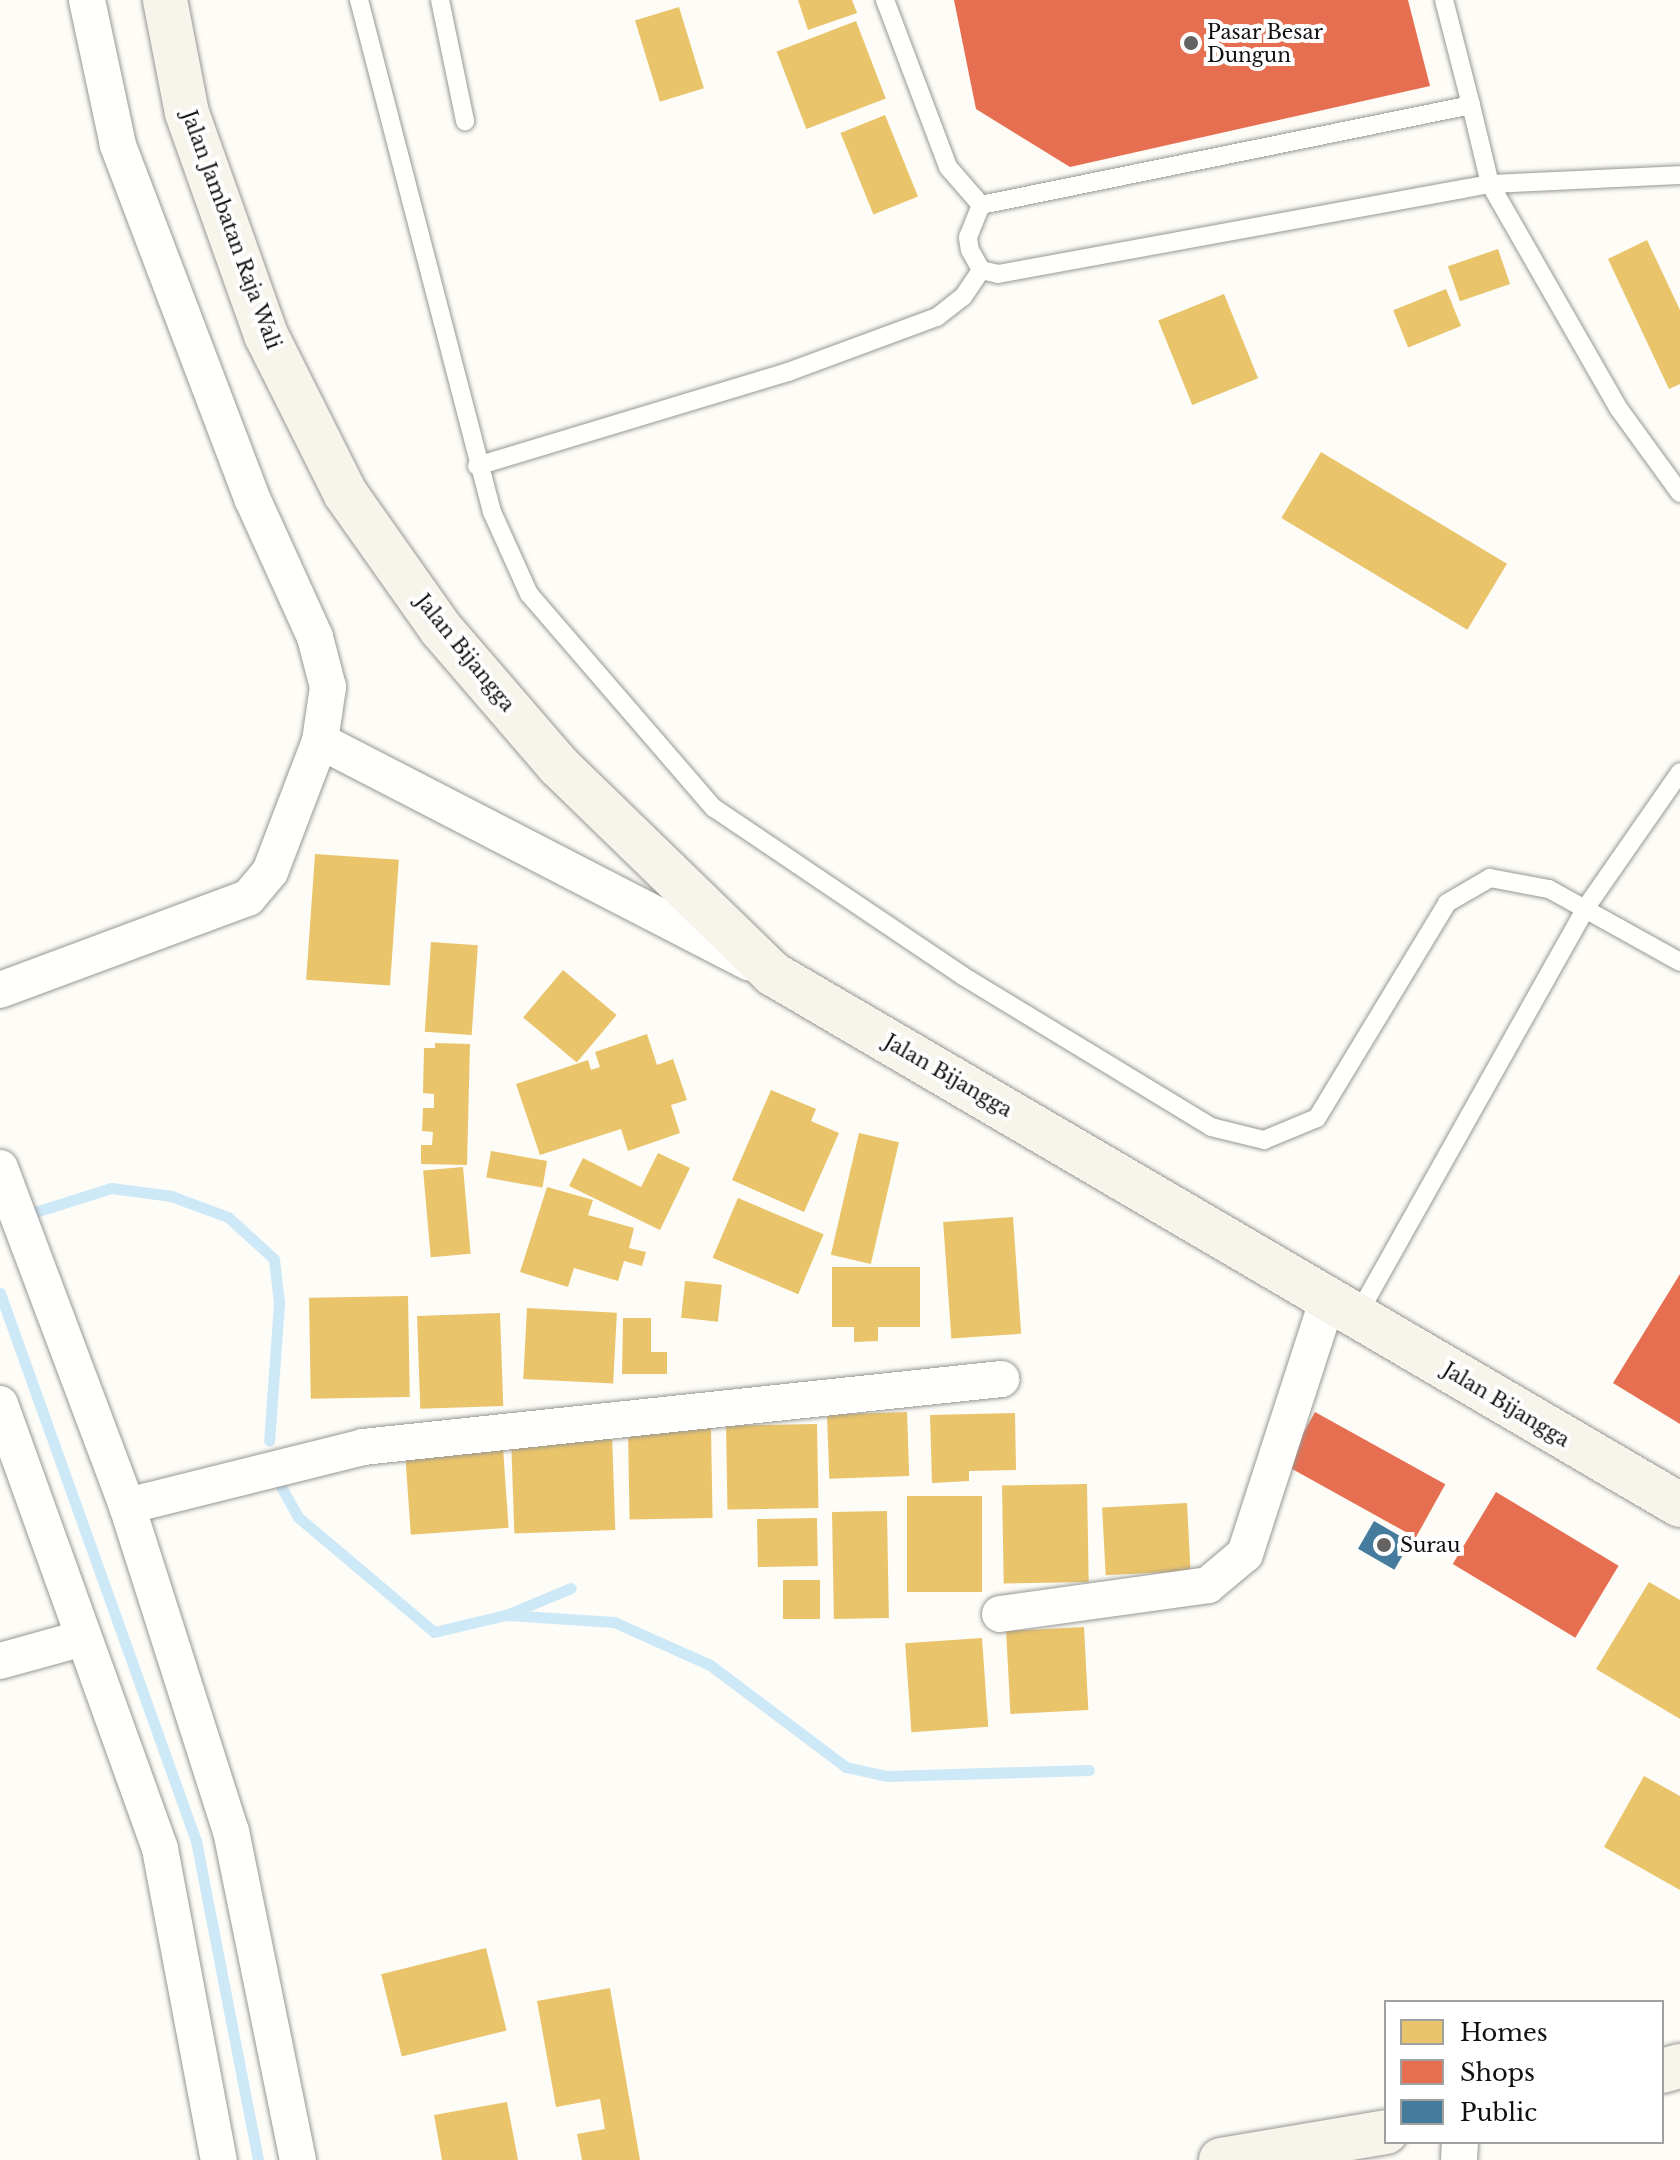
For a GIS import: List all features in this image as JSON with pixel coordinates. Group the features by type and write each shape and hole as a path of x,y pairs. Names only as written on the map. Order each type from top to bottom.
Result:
{"main road":[{"name":"Jalan Jambatan Raja Wali","path":"165,0 187,113 266,335 345,493"},
{"name":"Jalan Bijangga","path":"345,493 441,629 559,766 773,974 1680,1505"},
{"path":"1221,2160 1384,2132"}],"street":[{"path":"0,990 248,898 270,872 320,741 328,687 315,637 252,498 118,145 87,0"},
{"path":"320,741 773,974"},
{"path":"0,1168 127,1506 231,1831 298,2160"},
{"path":"1000,1614 1208,1585 1245,1554 1342,1307"},
{"path":"127,1506 363,1447 1001,1379"},
{"path":"0,1404 42,1511 80,1639 160,1849 219,2160"},
{"path":"0,1661 80,1639"}],"lane":[{"path":"359,0 477,466 529,594 714,808 963,976 1211,1127 1264,1140 1317,1118 1447,903 1490,878 1549,889 1587,906 1680,962"},
{"path":"440,0 465,121"},
{"path":"885,0 948,167 981,205"},
{"path":"1444,0 1490,184 1619,409 1680,493"},
{"path":"981,205 1471,105"},
{"path":"981,270 1026,271 1490,184 1680,175"},
{"path":"981,205 968,238 981,270"},
{"path":"477,466 788,372 937,317 963,297 981,270"},
{"path":"1342,1307 1587,906 1680,772"}],"building: Homes":[{"path":"798,0 852,0 857,13 808,30"},
{"path":"679,7 704,88 660,102 635,20"},
{"path":"856,21 886,98 806,129 777,51"},
{"path":"885,115 918,197 873,215 840,133"},
{"path":"1647,240 1680,310 1680,384 1669,389 1608,259"},
{"path":"1498,249 1510,284 1460,301 1448,266"},
{"path":"1446,289 1461,326 1408,347 1393,310"},
{"path":"1224,294 1258,378 1192,405 1158,321"},
{"path":"1321,452 1507,564 1467,630 1281,518"},
{"path":"315,854 399,860 390,986 306,980"},
{"path":"431,942 478,945 472,1035 425,1032"},
{"path":"563,970 617,1015 577,1062 523,1017"},
{"path":"647,1034 657,1065 673,1059 687,1100 671,1105 680,1133 628,1151 621,1129 540,1155 516,1084 588,1060 591,1070 600,1067 595,1052"},
{"path":"435,1043 470,1044 467,1165 421,1164 421,1145 432,1145 433,1132 422,1131 423,1108 434,1108 434,1094 423,1093 424,1048 435,1048"},
{"path":"771,1090 816,1109 811,1121 839,1133 804,1212 732,1180"},
{"path":"859,1133 899,1142 871,1264 831,1255"},
{"path":"491,1151 547,1161 542,1187 486,1178"},
{"path":"658,1153 690,1168 660,1230 569,1186 583,1158 641,1187"},
{"path":"463,1167 471,1254 431,1257 423,1170"},
{"path":"547,1187 593,1200 588,1215 634,1228 629,1248 646,1252 642,1266 624,1261 618,1281 574,1268 568,1287 520,1272"},
{"path":"738,1198 824,1234 798,1294 713,1258"},
{"path":"1013,1217 1021,1334 951,1339 943,1222"},
{"path":"832,1267 920,1267 920,1327 878,1327 878,1341 854,1342 854,1327 832,1327"},
{"path":"685,1281 722,1285 718,1322 681,1318"},
{"path":"408,1296 410,1397 311,1399 309,1298"},
{"path":"527,1308 617,1313 613,1384 523,1379"},
{"path":"500,1313 503,1406 420,1409 417,1316"},
{"path":"623,1318 651,1318 651,1352 667,1352 667,1374 622,1374"},
{"path":"907,1412 909,1476 829,1479 827,1415"},
{"path":"1015,1413 1016,1470 969,1471 969,1481 932,1483 930,1415"},
{"path":"817,1424 818,1508 727,1510 726,1426"},
{"path":"711,1428 713,1518 630,1519 628,1429"},
{"path":"612,1435 615,1530 514,1533 511,1439"},
{"path":"503,1448 509,1528 411,1535 405,1455"},
{"path":"1087,1484 1089,1582 1004,1583 1002,1485"},
{"path":"907,1496 982,1496 982,1592 907,1592"},
{"path":"1187,1503 1191,1571 1106,1575 1102,1507"},
{"path":"887,1511 889,1618 834,1619 832,1512"},
{"path":"817,1518 818,1566 758,1567 757,1519"},
{"path":"783,1580 820,1580 820,1619 783,1619"},
{"path":"1649,1582 1680,1600 1680,1719 1596,1669"},
{"path":"1084,1627 1088,1710 1010,1714 1006,1631"},
{"path":"982,1638 988,1727 911,1732 905,1643"},
{"path":"1644,1776 1680,1796 1680,1890 1604,1847"},
{"path":"486,1948 507,2030 402,2057 381,1974"},
{"path":"610,1988 640,2160 582,2160 577,2134 605,2129 600,2099 556,2107 537,2001"},
{"path":"507,2102 518,2160 442,2160 434,2115"}],"building: Shops":[{"name":"Pasar Besar Dungun","path":"954,0 1408,0 1430,86 1070,167 976,109"},
{"path":"1680,1274 1680,1424 1613,1383"},
{"path":"1315,1412 1445,1484 1416,1538 1285,1465"},
{"path":"1496,1492 1619,1566 1575,1638 1453,1564"}],"building: Public":[{"name":"Surau","path":"1374,1521 1410,1542 1394,1570 1358,1549"}],"waterway":[{"path":"32,1213 111,1188 171,1196 228,1217 274,1259 279,1303 269,1441"},
{"path":"0,1293 196,1841 258,2160"},
{"path":"278,1481 298,1517 434,1632 506,1615 571,1588"},
{"path":"506,1615 614,1622 710,1665 846,1767 887,1776 1089,1770"}],"place":[{"name":"Pasar Besar Dungun","path":"1191,43"},
{"name":"Surau","path":"1384,1545"}]}
